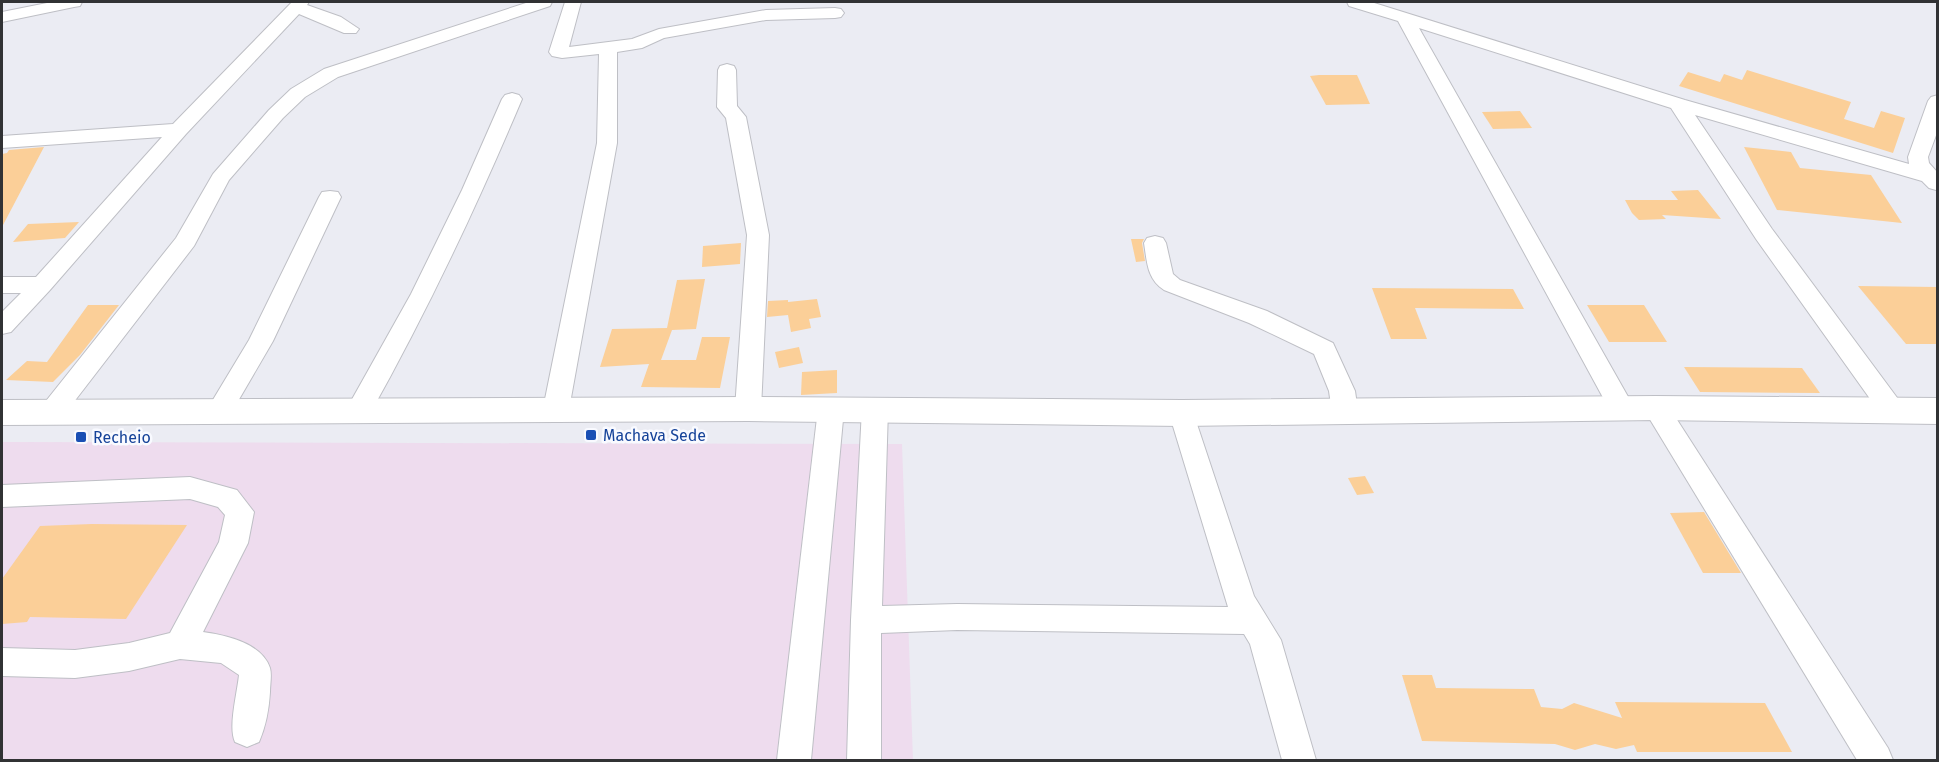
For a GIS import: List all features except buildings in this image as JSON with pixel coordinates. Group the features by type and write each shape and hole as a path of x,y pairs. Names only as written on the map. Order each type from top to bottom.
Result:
{"main road":[{"path":"2,413 748,409 1182,413 1656,408 1938,411"}],"street":[{"path":"2,17 74,2"},
{"path":"51,413 186,241 220,178 276,114 298,93 331,73 544,2"},
{"path":"573,2 558,52 608,49 636,44 659,34 766,15 835,13"},
{"path":"1355,2 1678,104 1933,180"},
{"path":"2,326 42,285 179,130 298,4 350,29"},
{"path":"1405,18 1622,409"},
{"path":"556,410 607,143 608,49"},
{"path":"727,70 727,107 736,117 758,235 748,409"},
{"path":"359,410 423,294 473,190 512,99"},
{"path":"1933,180 1919,164 1918,157 1938,101"},
{"path":"1678,104 1764,234 1892,410"},
{"path":"2,142 179,130"},
{"path":"218,413 261,342 330,197"},
{"path":"1155,243 1162,278 1172,285 1258,317 1324,350 1342,391 1345,412"},
{"path":"2,285 42,285"},
{"path":"1656,408 1876,760"},
{"path":"794,760 831,409"},
{"path":"864,760 866,620 875,409"},
{"path":"1182,413 1240,601 1265,640 1299,760"},
{"path":"2,496 190,488 227,498 240,512 233,543 180,645"},
{"path":"866,620 957,617 1253,621"},
{"path":"2,662 75,664 129,657 180,645 214,647 247,658 255,670 253,703 247,731"}],"shaded area":[{"path":"2,442 902,444 913,760 2,760"}],"place":[{"name":"Machava Sede","path":"591,435"},
{"name":"Recheio","path":"81,437"}]}
